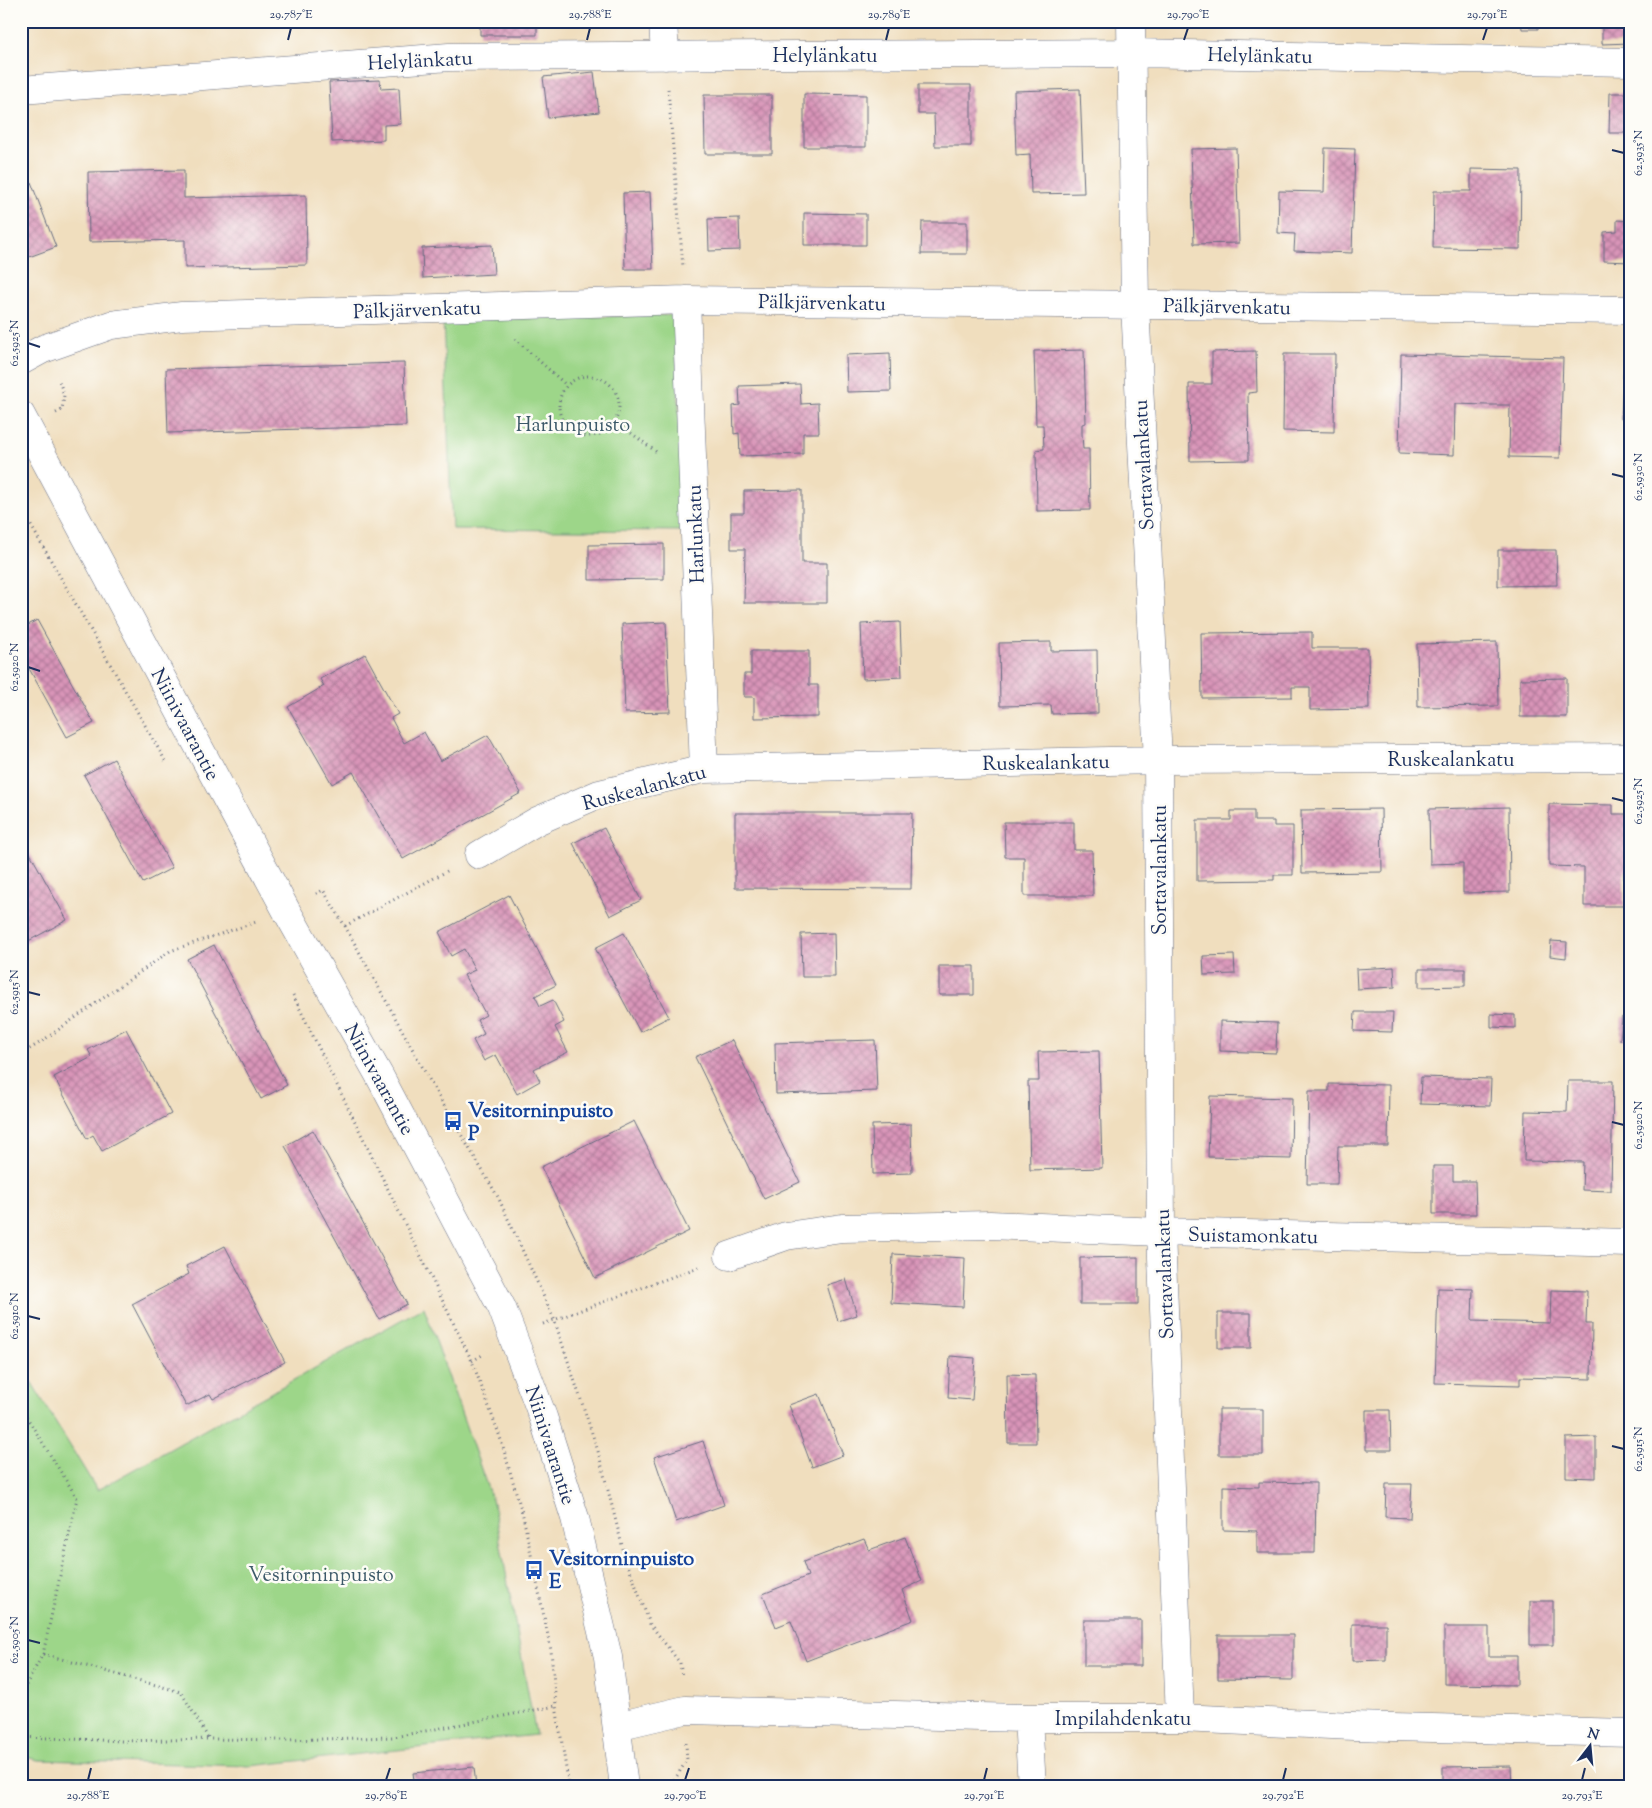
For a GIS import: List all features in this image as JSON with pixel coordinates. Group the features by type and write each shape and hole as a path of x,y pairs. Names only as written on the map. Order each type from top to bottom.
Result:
{"street":[{"path":"663,21 665,56"},
{"name":"Sortavalankatu","path":"1131,21 1135,305 1158,760 1161,1232 1180,1718"},
{"name":"Helylänkatu","path":"21,90 449,57 1132,53 1631,62"},
{"name":"Pälkjärvenkatu","path":"21,361 43,349 111,325 182,316 686,300 1631,310"},
{"name":"Harlunkatu","path":"686,300 704,769"},
{"name":"Niinivaarantie","path":"21,415 502,1308 544,1417 575,1518 608,1657 624,1787"},
{"name":"Ruskealankatu","path":"479,854 537,821 599,794 704,769 1158,760 1631,758"},
{"name":"Suistamonkatu","path":"729,1256 786,1236 842,1228 990,1226 1631,1243"},
{"name":"Impilahdenkatu","path":"617,1726 685,1710 1028,1718 1180,1718 1353,1726 1631,1733"},
{"path":"1028,1718 1032,1787"}],"path":[{"path":"665,56 686,300"},
{"path":"479,307 566,385"},
{"path":"593,376 606,382 616,393 619,407 615,420 605,431 592,436 577,434 565,426 559,413 559,398 566,385 578,378 593,376"},
{"path":"615,420 693,479"},
{"path":"21,508 169,767"},
{"path":"345,926 479,854"},
{"path":"21,1054 170,951 257,922 252,913"},
{"path":"292,994 472,1361 500,1437 523,1516 551,1650 556,1706 569,1787"},
{"path":"472,1361 513,1336 729,1256"},
{"path":"21,1408 77,1498 43,1654 21,1694"},
{"path":"43,1654 181,1692 209,1738"},
{"path":"21,1737 124,1741 209,1738 285,1740 394,1737 556,1706"}],"green space":[{"name":"Harlunpuisto","path":"675,315 684,531 452,529 443,320"},
{"name":"Vesitorninpuisto","path":"424,1307 493,1503 536,1735 250,1766 38,1760 21,1756 21,1365 97,1490"}],"building":[{"path":"480,21 537,21 537,35 480,35"},
{"path":"1521,21 1538,21 1538,29 1522,29"},
{"path":"1602,21 1631,21 1631,43 1602,44"},
{"path":"594,72 599,112 548,118 543,77"},
{"path":"380,80 381,89 399,88 401,124 384,125 384,140 332,142 329,82"},
{"path":"918,85 971,85 971,146 935,146 934,114 918,114"},
{"path":"1080,89 1084,193 1031,194 1030,154 1016,155 1014,91"},
{"path":"1610,93 1631,93 1631,133 1609,133"},
{"path":"804,94 866,95 866,147 804,147"},
{"path":"704,95 772,95 772,154 705,154"},
{"path":"1236,148 1239,243 1194,244 1191,149"},
{"path":"1325,148 1355,149 1352,253 1294,251 1295,234 1278,233 1279,191 1324,192"},
{"path":"21,156 56,247 29,257 21,238"},
{"path":"1471,169 1521,170 1520,249 1433,248 1434,191 1471,191"},
{"path":"184,170 184,198 306,195 307,265 185,268 185,240 89,242 88,172"},
{"path":"650,192 653,269 625,269 623,193"},
{"path":"804,213 866,214 866,245 804,245"},
{"path":"739,218 740,250 709,251 708,219"},
{"path":"1617,220 1631,221 1631,262 1604,261 1604,232 1617,231"},
{"path":"922,222 967,222 967,254 921,254"},
{"path":"492,245 494,274 423,278 422,248"},
{"path":"1084,350 1086,423 1082,424 1082,434 1083,449 1089,449 1090,510 1037,511 1036,450 1044,449 1043,425 1036,425 1034,351"},
{"path":"1256,351 1257,392 1248,393 1249,460 1190,461 1189,384 1212,384 1212,352"},
{"path":"890,353 891,391 847,392 846,355"},
{"path":"1284,354 1335,354 1334,432 1283,431"},
{"path":"1401,354 1563,358 1560,458 1509,457 1510,405 1455,404 1454,455 1399,453"},
{"path":"1624,362 1631,362 1631,420 1621,419"},
{"path":"404,363 406,426 168,433 166,369"},
{"path":"800,384 801,404 818,403 819,433 803,433 803,454 740,456 739,433 734,434 733,406 740,405 739,386"},
{"path":"802,490 802,563 827,563 827,603 744,603 745,549 731,549 731,513 744,513 744,491"},
{"path":"664,544 664,579 589,580 589,545"},
{"path":"1498,550 1556,550 1557,585 1498,586"},
{"path":"37,620 94,723 67,737 21,654 21,629"},
{"path":"666,622 670,712 625,713 622,624"},
{"path":"900,622 902,677 863,679 861,624"},
{"path":"1312,632 1312,648 1368,648 1369,709 1310,710 1310,687 1292,687 1292,697 1202,698 1201,633"},
{"path":"1051,642 1051,651 1097,650 1098,713 1052,714 1051,705 1000,706 999,643"},
{"path":"1497,642 1498,706 1418,707 1417,644"},
{"path":"751,651 809,651 809,685 818,685 818,717 754,718 754,697 744,697 744,674 751,674"},
{"path":"365,654 398,714 391,718 404,743 424,732 440,761 488,735 521,793 403,859 353,772 332,784 288,707 324,686 320,679"},
{"path":"1567,678 1567,717 1520,717 1520,679"},
{"path":"114,759 172,868 143,883 84,775"},
{"path":"1549,804 1613,805 1613,814 1631,814 1631,871 1624,871 1624,906 1584,906 1584,867 1549,866"},
{"path":"1509,807 1510,892 1463,893 1463,863 1430,864 1429,809"},
{"path":"1381,809 1382,872 1302,873 1301,810"},
{"path":"1231,811 1254,811 1254,821 1274,821 1274,826 1293,826 1293,875 1274,875 1274,880 1197,881 1197,820 1231,820"},
{"path":"735,813 912,813 911,889 735,888"},
{"path":"1004,822 1074,822 1074,850 1092,850 1093,896 1024,896 1024,857 1005,857"},
{"path":"604,828 641,900 610,916 573,843"},
{"path":"21,837 67,920 21,945"},
{"path":"509,895 556,985 535,996 540,1006 553,1000 564,1022 555,1027 568,1052 534,1069 540,1081 517,1094 496,1055 484,1061 473,1040 484,1034 477,1020 486,1015 464,975 475,970 464,949 451,956 439,932"},
{"path":"624,933 669,1017 640,1032 595,948"},
{"path":"834,933 835,977 802,977 801,934"},
{"path":"1551,941 1567,942 1566,958 1550,956"},
{"path":"214,945 287,1085 261,1099 187,959"},
{"path":"1234,955 1235,974 1204,975 1203,956"},
{"path":"939,966 974,966 974,995 939,995"},
{"path":"1394,967 1395,987 1357,989 1356,969"},
{"path":"1419,969 1465,969 1465,986 1419,987"},
{"path":"1355,1012 1393,1012 1392,1032 1354,1031"},
{"path":"1491,1014 1515,1015 1515,1028 1491,1027"},
{"path":"1622,1017 1631,1017 1631,1041 1620,1040"},
{"path":"1220,1021 1277,1023 1276,1053 1220,1051"},
{"path":"126,1029 171,1114 102,1151 93,1135 87,1139 54,1077 92,1057 88,1050"},
{"path":"732,1040 800,1182 764,1199 695,1057"},
{"path":"875,1040 877,1091 776,1094 775,1043"},
{"path":"1099,1051 1102,1168 1030,1170 1028,1081 1039,1081 1038,1052"},
{"path":"1421,1077 1491,1079 1490,1106 1420,1104"},
{"path":"1568,1081 1613,1081 1611,1191 1582,1190 1583,1162 1524,1161 1525,1111 1567,1112"},
{"path":"1329,1084 1389,1085 1388,1146 1338,1146 1337,1184 1307,1184 1309,1091 1329,1091"},
{"path":"1210,1096 1292,1098 1291,1159 1208,1157"},
{"path":"634,1121 689,1231 595,1278 541,1167"},
{"path":"911,1124 912,1173 873,1174 872,1125"},
{"path":"313,1130 407,1304 379,1319 285,1146"},
{"path":"1433,1166 1453,1166 1453,1181 1475,1181 1476,1214 1433,1214"},
{"path":"225,1246 285,1362 213,1399 210,1394 186,1406 132,1304 189,1274 186,1266"},
{"path":"893,1254 965,1258 963,1307 891,1303"},
{"path":"1138,1257 1138,1304 1080,1304 1080,1258"},
{"path":"846,1279 857,1315 838,1321 827,1285"},
{"path":"1438,1288 1473,1289 1472,1321 1550,1323 1551,1290 1587,1291 1586,1324 1592,1324 1591,1379 1520,1377 1520,1385 1435,1383"},
{"path":"1218,1313 1251,1313 1251,1348 1218,1348"},
{"path":"950,1356 975,1358 972,1400 948,1398"},
{"path":"1007,1374 1035,1375 1036,1443 1008,1443"},
{"path":"819,1394 843,1455 812,1467 789,1405"},
{"path":"1219,1409 1263,1409 1263,1455 1219,1455"},
{"path":"1366,1410 1390,1410 1391,1450 1366,1450"},
{"path":"1596,1437 1596,1478 1566,1477 1566,1438"},
{"path":"703,1441 724,1505 676,1522 654,1457"},
{"path":"1259,1482 1316,1483 1315,1553 1257,1553 1257,1531 1223,1530 1223,1486 1259,1487"},
{"path":"1386,1484 1412,1484 1410,1518 1385,1517"},
{"path":"905,1537 922,1581 902,1590 913,1620 806,1661 791,1621 776,1627 763,1594 808,1576 803,1562 864,1539 869,1550"},
{"path":"1530,1601 1553,1601 1553,1645 1530,1645"},
{"path":"1084,1620 1141,1620 1141,1666 1084,1666"},
{"path":"1352,1624 1386,1624 1386,1660 1352,1661"},
{"path":"1444,1627 1489,1627 1489,1656 1517,1656 1517,1685 1444,1684"},
{"path":"1218,1635 1293,1635 1293,1680 1218,1679"},
{"path":"1511,1766 1512,1787 1443,1787 1443,1767"},
{"path":"474,1767 476,1787 415,1787 413,1773"}],"place":[{"name":"Vesitorninpuisto P","path":"453,1121"},
{"name":"Vesitorninpuisto E","path":"534,1570"}]}
